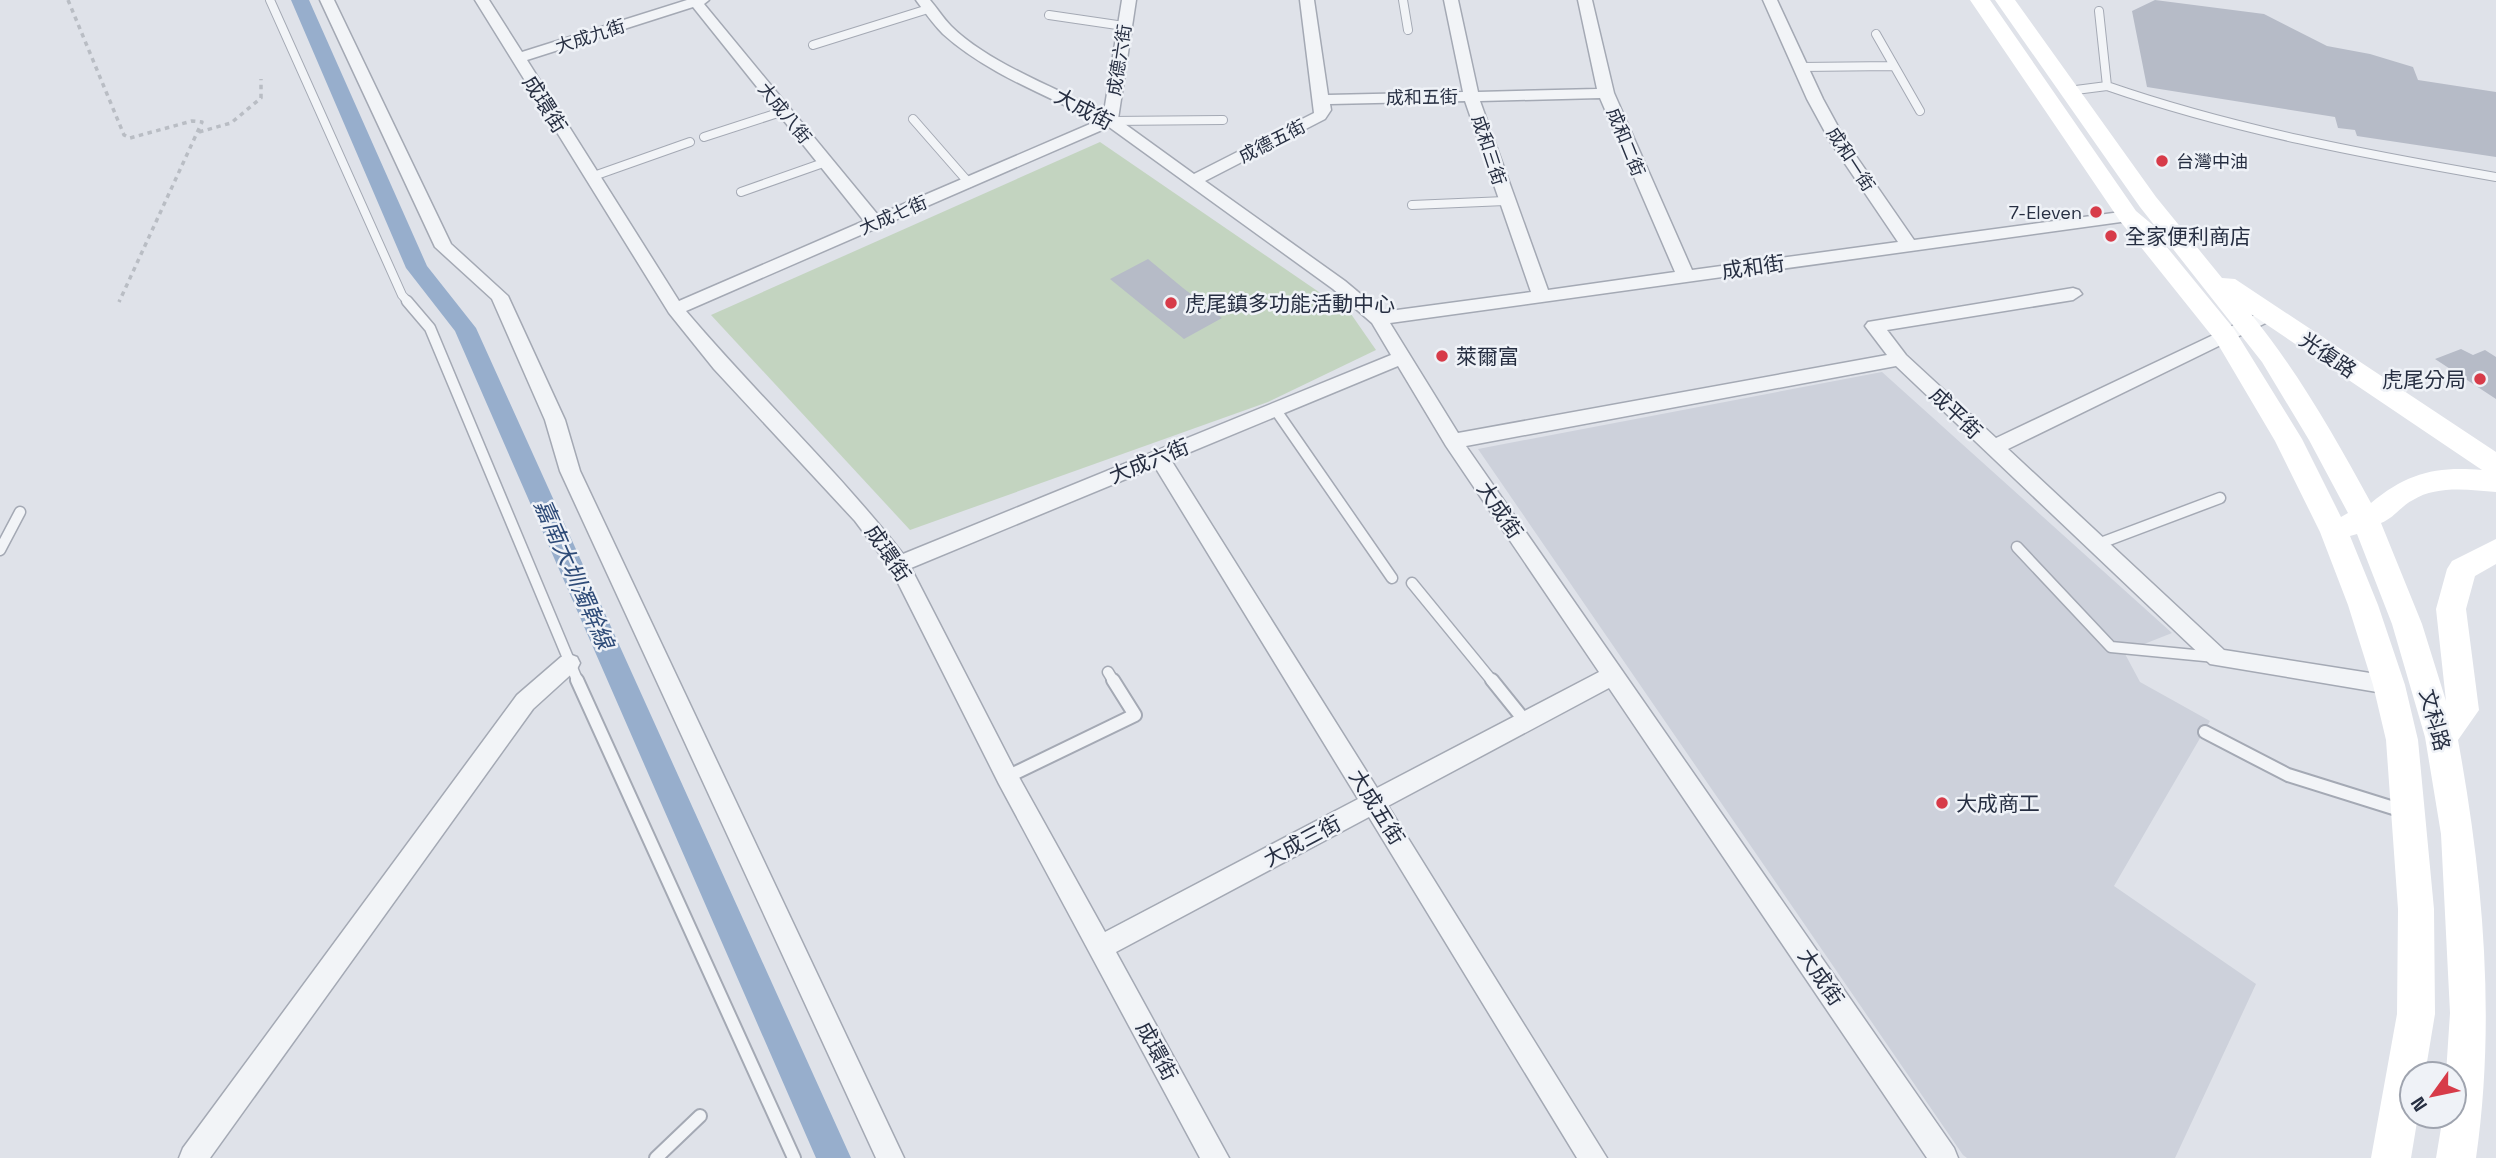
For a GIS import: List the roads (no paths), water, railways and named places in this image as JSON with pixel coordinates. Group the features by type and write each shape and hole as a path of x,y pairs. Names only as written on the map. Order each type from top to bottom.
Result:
{"main road":[{"path":"1980,0 2128,216 2195,264"},
{"path":"2005,0 2195,264"},
{"name":"文科路","path":"2128,216 2247,325 2288,439 2334,532 2363,605 2389,685 2402,740 2416,909 2416,1014 2391,1158"},
{"name":"文科路","path":"2195,264 2277,365 2321,437 2365,518 2407,624 2441,737 2458,834 2469,1013 2462,1124 2456,1158"},
{"name":"光復路","path":"2247,325 2496,466"},
{"path":"2334,532 2379,512 2403,492 2430,482 2496,482"},
{"path":"2441,737 2463,710 2451,609 2462,569 2496,550"}],"street":[{"path":"327,0 444,247 499,296 505,316 555,420 570,471 890,1158"},
{"name":"成環街","path":"482,0 675,309 862,516 899,564 1007,777 1215,1158"},
{"name":"成德六街","path":"1110,121 1129,0"},
{"name":"成德五街","path":"1193,181 1320,116 1323,110 1307,0"},
{"name":"成和三街","path":"1451,0 1471,96 1505,201 1541,296"},
{"name":"成和二街","path":"1585,0 1606,93 1639,174 1686,276"},
{"name":"成和一街","path":"1770,0 1839,143 1909,246"},
{"name":"大成九街","path":"517,58 697,1"},
{"name":"大成八街","path":"697,1 875,223"},
{"name":"大成街","path":"925,4 946,29 969,47 1011,72 1110,121 1339,285 1378,319 1453,440 1944,1158"},
{"name":"成和五街","path":"1321,100 1606,93"},
{"name":"大成七街","path":"675,309 1110,121"},
{"name":"成和街","path":"1378,319 2128,216"},
{"name":"成平街","path":"2073,293 1874,326 1900,359 2218,658"},
{"path":"1993,448 2247,325"},
{"name":"大成六街","path":"899,564 1400,358"},
{"path":"1453,440 1900,359"},
{"name":"大成五街","path":"1159,457 1593,1158"},
{"path":"2218,658 2389,685"},
{"path":"193,1158 525,702 569,663"},
{"name":"大成三街","path":"1101,947 1613,675"}],"lane":[{"path":"270,0 401,295 430,328 569,663 794,1158"},
{"path":"1403,0 1408,30"},
{"path":"813,45 925,4"},
{"path":"2099,12 2107,86"},
{"path":"1049,15 1124,26"},
{"path":"1876,34 1920,111"},
{"path":"1800,67 1894,65"},
{"path":"2068,91 2107,86 2235,128 2496,177"},
{"path":"704,138 784,111"},
{"path":"913,119 969,183"},
{"path":"1110,121 1223,120"},
{"path":"591,177 690,142"},
{"path":"741,192 825,162"},
{"path":"1412,205 1505,201"},
{"path":"1275,409 1392,578"},
{"path":"2098,544 2220,498"},
{"path":"0,550 20,512"},
{"path":"2017,547 2111,648 2218,658"},
{"path":"1412,583 1525,722"},
{"path":"1007,777 1136,716 1108,672"},
{"path":"2205,732 2288,775 2410,813"},
{"path":"656,1158 700,1116"}],"waterway":[{"name":"嘉南大圳濁幹線","path":"300,0 417,268 465,328 834,1158"}],"place":[{"name":"台灣中油","path":"2162,161"},
{"name":"7-Eleven","path":"2096,212"},
{"name":"全家便利商店","path":"2111,236"},
{"name":"虎尾鎮多功能活動中心","path":"1171,303"},
{"name":"萊爾富","path":"1442,356"},
{"name":"虎尾分局","path":"2480,379"},
{"name":"大成商工","path":"1942,803"}]}
